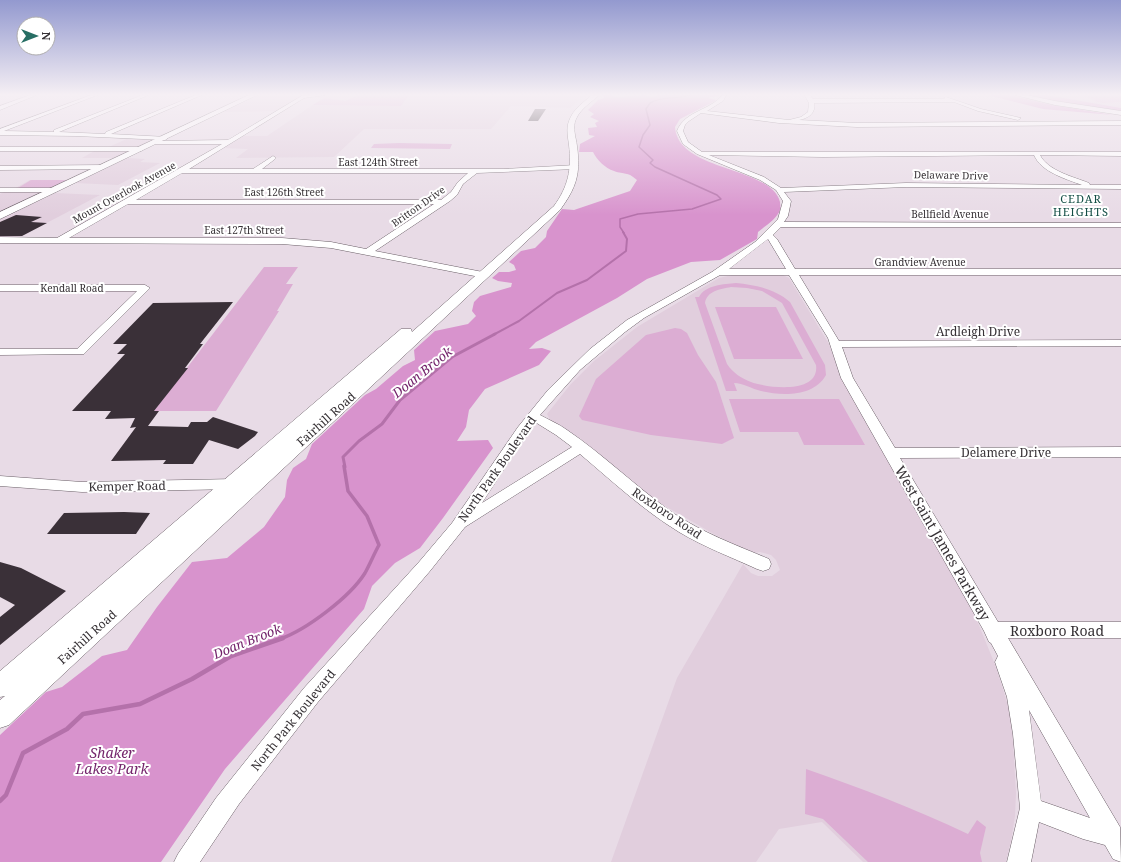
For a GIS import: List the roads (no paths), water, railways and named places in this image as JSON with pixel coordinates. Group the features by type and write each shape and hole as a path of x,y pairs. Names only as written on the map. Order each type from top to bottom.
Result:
{"main road":[{"path":"0,216 173,134"},
{"name":"Fairhill Road","path":"0,686 131,584 254,484 374,375 479,274 565,189 571,167 568,134"},
{"name":"Fairhill Road","path":"0,716 231,484 360,372 479,274"},
{"path":"360,372 374,375"}],"street":[{"path":"6,142 22,134"},
{"path":"83,134 165,138"},
{"name":"Mount Overlook Avenue","path":"58,241 243,134"},
{"path":"681,134 685,142 700,153 758,177 780,190"},
{"path":"156,142 230,142"},
{"path":"0,150 140,149"},
{"path":"700,153 847,155 1002,153 1121,154"},
{"path":"1002,153 1023,159"},
{"path":"1036,153 1039,160 1052,169 1099,187"},
{"path":"255,171 272,158"},
{"path":"1030,162 1053,175 1061,183 1058,187"},
{"path":"0,168 103,167"},
{"name":"East 124th Street","path":"181,171 474,172 522,171 571,167"},
{"name":"Britton Drive","path":"368,252 442,202 454,192 460,183 474,172"},
{"name":"Delaware Drive","path":"780,190 906,185 1121,187"},
{"path":"0,190 55,190"},
{"name":"North Park Boulevard","path":"186,862 216,816 321,684 457,526 509,448 533,416 567,376 602,345 642,316 718,272 752,249 779,224 786,212 788,205 786,197 780,190"},
{"name":"East 126th Street","path":"126,202 442,202"},
{"name":"Bellfield Avenue","path":"779,224 1118,226"},
{"name":"West Saint James Parkway","path":"768,235 775,242 792,273 836,344 847,378 1116,843"},
{"name":"East 127th Street","path":"0,240 282,241 331,244 479,274"},
{"name":"Grandview Avenue","path":"718,272 1121,272"},
{"name":"Kendall Road","path":"0,288 144,288 80,352 0,352"},
{"name":"Ardleigh Drive","path":"836,344 1121,343"},
{"name":"Roxboro Road","path":"533,416 568,437 637,494 668,516 701,536 763,564"},
{"path":"457,526 580,447"},
{"name":"Delamere Drive","path":"891,453 1121,452"},
{"name":"Kemper Road","path":"0,481 82,487 254,484"},
{"path":"993,630 1017,697 1023,734 1031,808 1019,862"},
{"name":"Roxboro Road","path":"993,630 1121,630"},
{"path":"1031,808 1083,828 1116,843"}],"waterway":[{"name":"Doan Brook","path":"624,233 620,227 620,219 638,214 692,209 721,199 717,195 655,167 650,163 653,160 639,147 644,134"},
{"name":"Doan Brook","path":"493,335 519,321 557,293 587,280 626,251 627,239 623,232"},
{"name":"Doan Brook","path":"345,467 343,457 359,441 382,424 400,400 452,357 495,334"},
{"name":"Doan Brook","path":"280,639 291,635 327,612 349,592 365,573 379,545 367,516 348,491 344,466"},
{"name":"Doan Brook","path":"0,801 6,795 23,753 67,729 83,714 140,704 192,679 231,656 283,638"}],"district":[{"name":"CEDAR HEIGHTS","path":"1081,204"}],"park label":[{"name":"Shaker Lakes Park","path":"112,760"}]}
